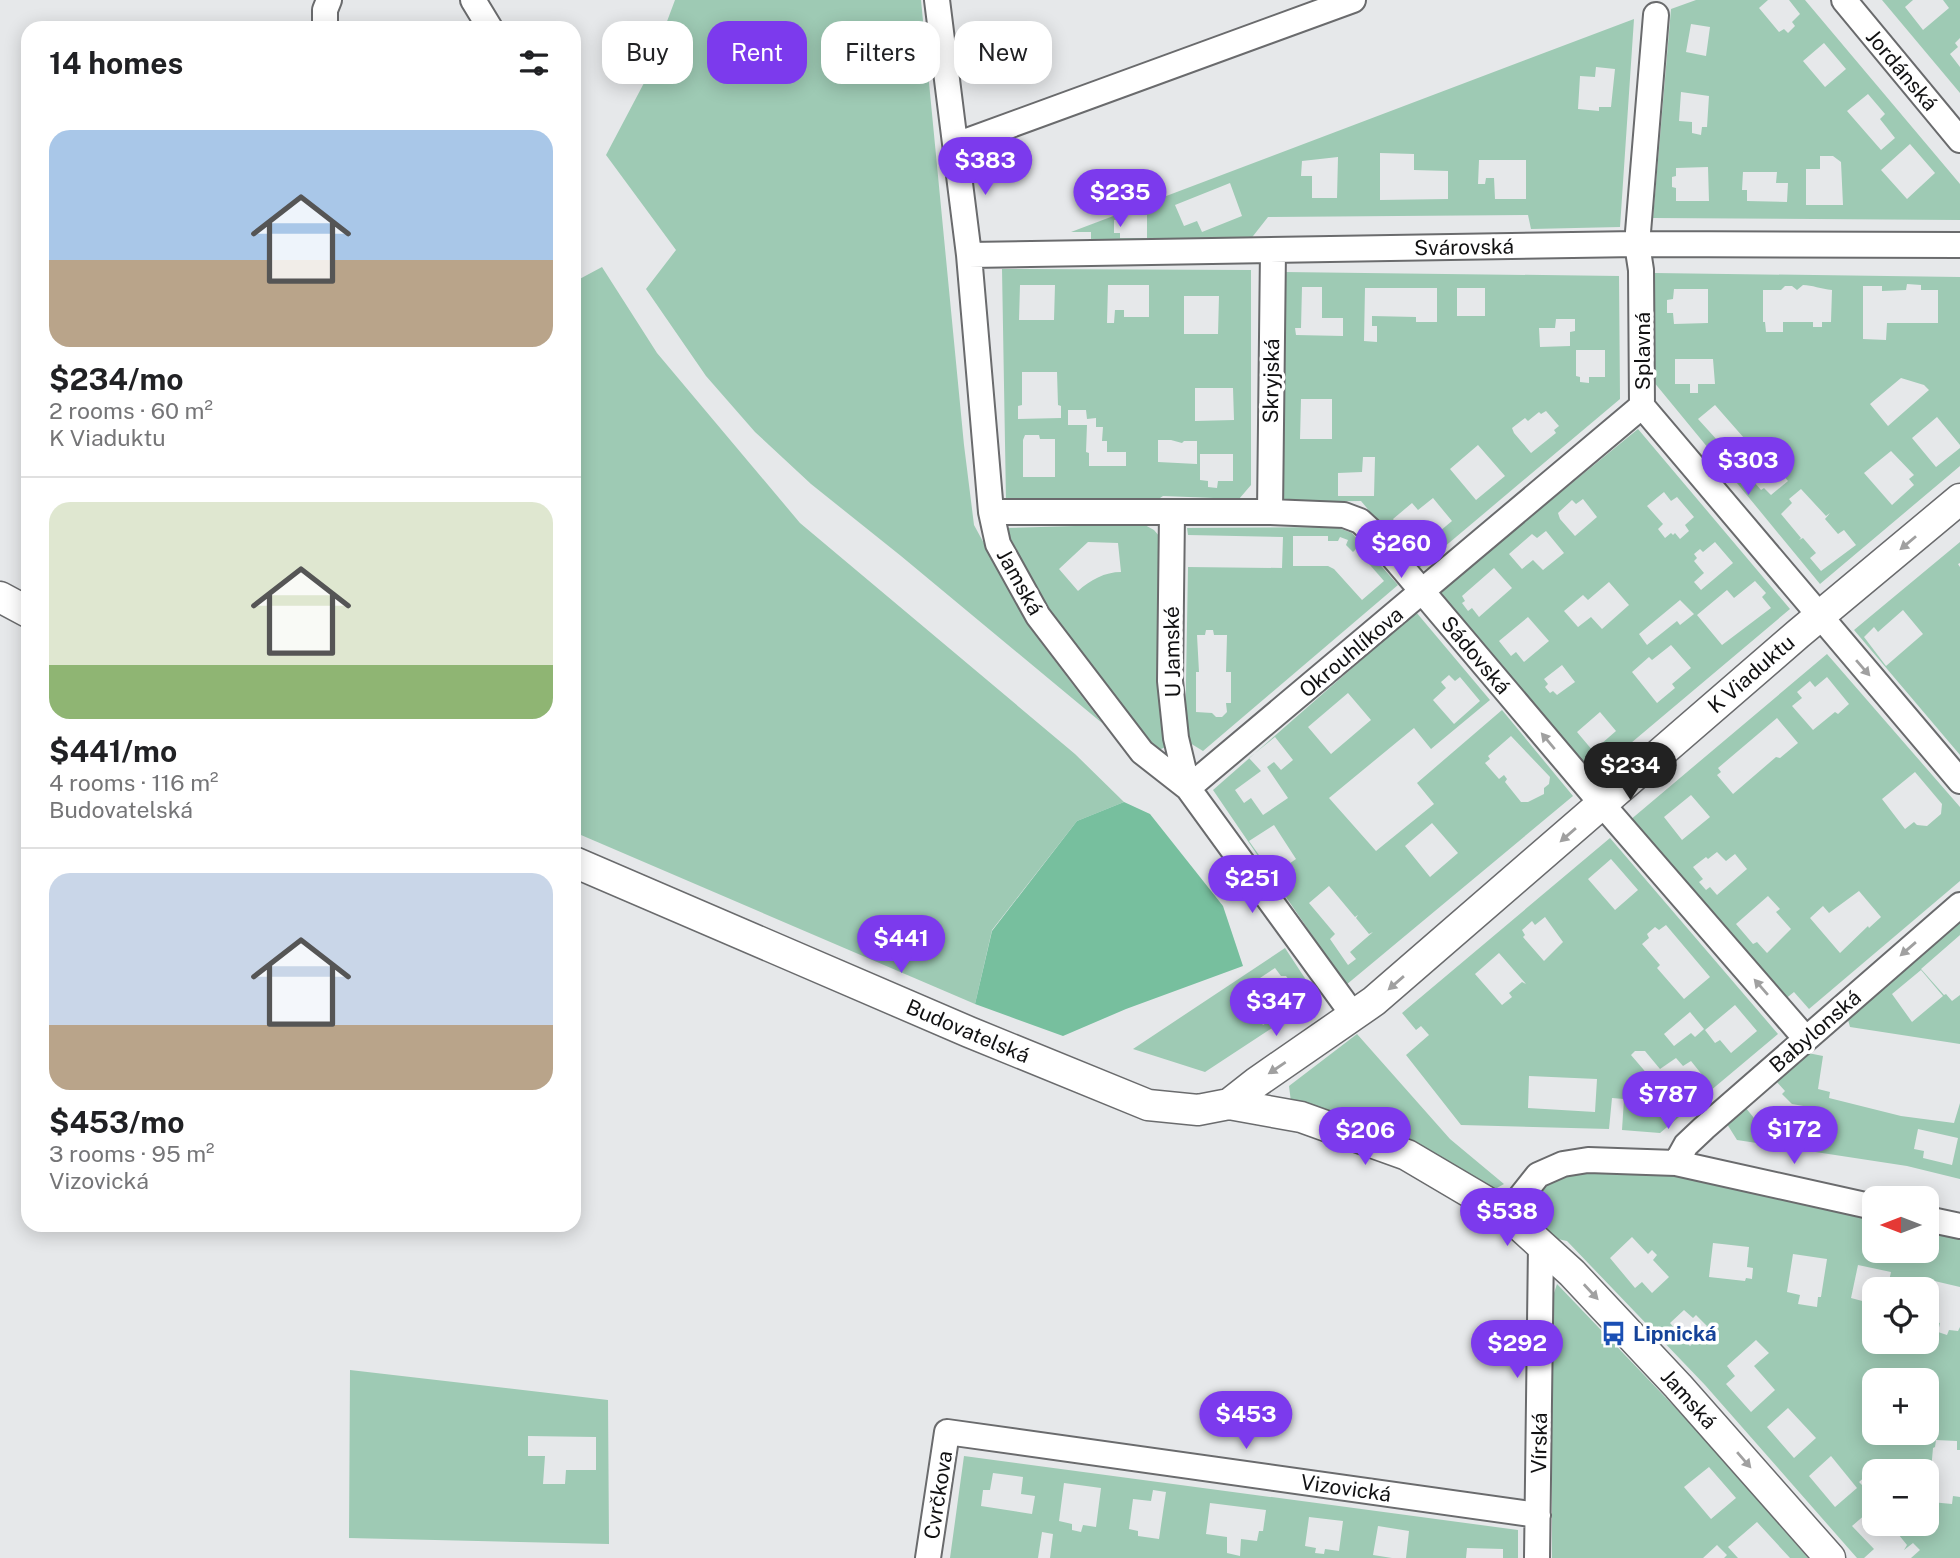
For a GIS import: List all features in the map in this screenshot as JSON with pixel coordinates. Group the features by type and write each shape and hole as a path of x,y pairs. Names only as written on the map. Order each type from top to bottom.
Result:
{"street":[{"path":"325,21 329,0"},
{"path":"473,0 486,21"},
{"name":"Jamská","path":"937,0 969,255 991,512 998,544 1038,616 1142,752 1188,788 1353,1016"},
{"path":"956,145 1353,0"},
{"name":"Jordánská","path":"1844,0 1960,140"},
{"name":"Splavná","path":"1656,15 1637,244 1642,270 1642,406 1960,781"},
{"name":"Svárovská","path":"969,255 1637,244 1960,245"},
{"name":"Skryjská","path":"1270,512 1273,250"},
{"name":"Okrouhlíkova","path":"1188,788 1642,406"},
{"name":"K Viaduktu","path":"1353,1016 1374,1001 1819,617 1960,499"},
{"name":"Sádovská","path":"991,512 1270,512 1344,515 1360,520 1806,1039"},
{"name":"U Jamské","path":"1172,513 1170,681 1176,738 1188,788"},
{"path":"0,597 21,609"},
{"path":"0,604 21,611"},
{"name":"Budovatelská","path":"581,865 968,1032 1148,1105 1198,1110 1229,1104 1353,1016"},
{"name":"Babylonská","path":"1676,1163 1686,1145 1960,905"},
{"path":"1229,1104 1301,1117 1407,1156 1507,1214 1541,1245"},
{"path":"1507,1214 1538,1175 1563,1164 1588,1160 1676,1163 1862,1204"},
{"path":"1939,1222 1960,1226"},
{"name":"Jamská","path":"1541,1245 1572,1273 1678,1386 1830,1558"},
{"name":"Vírská","path":"1537,1558 1541,1245"},
{"name":"Vizovická","path":"947,1432 1538,1515"},
{"name":"Cvrčkova","path":"928,1558 947,1432"}],"green space":[{"path":"675,0 921,0 923,21 821,21 821,84 929,84 974,525 1030,628 1102,723 811,484 755,432 706,376 646,289 676,250 606,155 643,84 693,84 693,21 667,21"},
{"path":"1696,0 1768,0 1759,8 1779,32 1784,29 1788,33 1795,26 1792,22 1800,14 1789,0 1805,0 1960,184 1960,220 1653,218 1671,9","holes":["1691,24 1710,27 1706,56 1686,52","1824,43 1846,69 1825,87 1803,61","1681,92 1709,96 1707,127 1702,127 1701,135 1692,133 1692,122 1679,121","1868,94 1885,114 1880,119 1895,138 1881,150 1847,111","1910,144 1935,173 1907,199 1881,170","1820,156 1833,156 1841,162 1843,205 1806,205 1806,169 1820,169","1708,167 1709,201 1676,201 1676,188 1672,187 1672,177 1676,176 1676,168","1743,172 1777,172 1776,183 1788,183 1787,202 1747,201 1747,190 1742,190"]},
{"path":"1882,0 1913,0 1905,7 1923,30 1949,8 1943,0 1960,0 1960,38 1955,43 1958,47 1950,54 1960,67 1960,93"},
{"path":"1634,19 1620,227 1531,229 1528,215 1268,217 1246,245 1091,242 1091,232 1071,232","holes":["1596,67 1615,69 1611,107 1599,107 1599,111 1578,109 1580,76 1595,77","1380,153 1414,154 1414,170 1448,171 1448,199 1380,200","1338,157 1337,198 1312,198 1312,176 1301,176 1302,161","1479,160 1526,160 1526,199 1495,199 1494,178 1486,178 1485,184 1478,184","1230,183 1242,216 1202,232 1197,221 1184,226 1175,205","1121,215 1147,215 1147,238 1120,238 1120,233 1114,233 1114,220 1120,219"]},
{"path":"602,267 657,353 800,523 1075,754 1124,802 1077,821 992,930 975,1004 581,835 581,278"},
{"path":"1002,269 1251,270 1251,485 1239,499 1163,496 1154,502 1006,501","holes":["1020,285 1055,285 1054,320 1019,320","1108,285 1149,285 1149,317 1124,317 1124,310 1115,310 1114,323 1107,323","1184,296 1219,296 1218,334 1184,334","1022,372 1057,372 1061,418 1018,419 1018,406 1022,405","1195,388 1233,388 1234,420 1195,421","1068,410 1086,410 1087,419 1096,418 1096,427 1103,427 1102,441 1107,441 1107,452 1126,452 1126,466 1089,466 1089,453 1086,452 1087,425 1068,425","1025,435 1055,439 1055,477 1023,477","1158,440 1182,443 1197,441 1197,464 1158,462","1200,454 1233,454 1233,481 1218,481 1217,488 1208,487 1208,481 1200,480"]},
{"path":"1284,272 1619,276 1620,399 1418,569 1361,501 1282,502","holes":["1302,287 1322,287 1322,318 1343,318 1343,336 1296,335 1295,328 1301,328","1365,288 1437,288 1437,322 1416,322 1416,317 1372,316 1372,326 1377,326 1377,342 1364,341","1457,288 1485,288 1485,316 1457,316","1556,319 1575,319 1575,331 1570,332 1570,346 1540,347 1539,328 1555,328","1576,350 1605,350 1605,377 1589,377 1589,383 1580,382 1580,377 1576,376","1301,399 1332,399 1332,439 1300,439","1546,411 1559,426 1554,430 1556,433 1531,453 1512,428 1525,418 1528,421 1539,412 1541,414","1478,445 1505,476 1476,500 1450,469","1363,457 1375,457 1374,496 1338,496 1338,473 1362,472","1433,498 1452,521 1422,546 1406,527 1401,530 1393,519 1412,503 1418,510"]},
{"path":"1655,273 1960,277 1960,445 1937,417 1912,438 1936,467 1960,448 1960,466 1820,584 1653,381","holes":["1907,284 1921,285 1921,290 1938,290 1938,323 1887,323 1886,340 1863,339 1863,286 1882,286 1882,291 1906,290","1803,285 1832,290 1831,322 1822,322 1822,327 1813,327 1813,322 1783,322 1783,332 1766,332 1763,322 1763,290 1781,290 1785,286 1792,286 1797,290","1674,289 1708,289 1708,323 1674,324 1673,313 1667,313 1667,300 1673,299","1675,359 1713,359 1715,384 1698,384 1698,393 1690,393 1690,384 1675,384","1901,378 1924,385 1929,390 1888,426 1870,404","1715,405 1744,438 1728,452 1698,419","1762,451 1788,481 1771,495 1755,483 1750,486 1741,476 1745,472 1742,468","1891,451 1914,475 1909,479 1914,485 1892,505 1864,473","1801,489 1826,516 1830,513 1825,519 1838,534 1844,530 1856,545 1821,571 1810,558 1816,553 1803,538 1799,540 1801,538 1781,514 1792,503 1789,499"]},
{"path":"1638,429 1790,609 1593,775 1436,594","holes":["1664,492 1671,501 1677,497 1694,517 1685,525 1689,531 1680,539 1675,533 1665,538 1658,529 1663,524 1647,506","1583,499 1597,517 1575,536 1558,513 1572,500 1576,504","1546,531 1564,553 1543,570 1533,560 1522,569 1509,554 1532,534 1537,538","1715,542 1733,563 1701,590 1694,582 1704,573 1694,561 1697,558 1694,554 1700,549 1703,552","1494,568 1512,588 1479,617 1472,608 1468,611 1462,603 1465,601 1462,596","1755,581 1766,593 1762,597 1771,608 1722,645 1697,615 1727,590 1734,598","1609,582 1629,605 1602,629 1591,617 1578,627 1564,611 1583,595 1588,600","1680,600 1694,614 1680,625 1677,621 1647,645 1639,634","1528,617 1549,641 1524,662 1516,652 1511,656 1499,641","1671,645 1691,668 1672,684 1675,688 1657,703 1632,672 1649,657 1652,660","1562,665 1575,682 1557,695 1553,691 1550,693 1545,687 1548,684 1544,679","1600,712 1616,731 1593,751 1577,732"]},
{"path":"1143,524 1160,537 1168,746 1154,752 1041,605 1006,528","holes":["1088,542 1118,543 1121,572 1098,577 1078,591 1059,569"]},
{"path":"1336,527 1352,533 1398,585 1203,751 1185,740 1188,567 1282,568 1283,537 1188,535 1187,528","holes":["1293,536 1328,536 1328,541 1338,541 1340,537 1348,540 1346,545 1353,552 1356,549 1384,581 1362,600 1334,569 1328,566 1293,566","1206,630 1213,630 1214,635 1227,635 1226,672 1231,672 1231,703 1226,703 1227,712 1222,717 1196,712 1196,672 1199,672 1197,635 1205,635"]},
{"path":"1960,542 1960,755 1854,630","holes":["1903,610 1923,634 1886,666 1864,637 1874,627 1878,632"]},
{"path":"1416,612 1490,700 1431,749 1414,728 1329,798 1376,851 1434,804 1417,783 1502,710 1573,796 1346,985 1213,790 1249,758 1261,771 1235,790 1244,803 1251,798 1263,815 1288,798 1267,767 1274,762 1281,770 1293,760 1275,737 1255,753","holes":["1449,675 1455,681 1460,677 1480,701 1454,724 1433,700 1446,688 1441,682","1348,693 1371,720 1331,754 1308,727","1511,736 1550,777 1544,794 1528,802 1521,802 1505,782 1507,779 1504,775 1499,779 1485,763 1490,759 1488,756","1432,823 1458,853 1430,877 1405,846","1274,825 1296,859 1273,875 1249,841","1329,886 1355,917 1358,915 1356,918 1369,934 1373,932 1350,952 1356,959 1348,965 1330,939 1335,934 1309,903"]},
{"path":"1827,654 1960,807 1960,881 1809,1009 1794,992 1784,1000 1629,821","holes":["1827,677 1849,704 1813,730 1792,706 1802,698 1797,692 1810,681 1815,687","1777,718 1798,743 1780,758 1776,757 1733,794 1717,775 1721,772 1718,768","1915,772 1942,804 1941,814 1927,826 1914,822 1905,829 1882,799","1691,795 1710,817 1682,840 1664,817","1717,852 1726,861 1735,854 1747,869 1717,895 1710,887 1706,890 1699,882 1703,879 1693,867 1706,857 1708,859","1859,891 1881,917 1840,953 1810,918 1823,906 1829,913","1768,896 1780,909 1776,912 1791,929 1767,953 1757,942 1753,944 1736,924"]},
{"path":"1124,802 1150,814 1223,906 1243,966 1126,1009 1063,1036 975,1004 992,931 1077,821"},
{"path":"1610,838 1778,1034 1660,1133 1622,1130 1624,1099 1612,1098 1609,1129 1461,1125 1406,1055 1429,1035 1421,1026 1416,1030 1402,1013","holes":["1611,859 1638,890 1615,910 1588,879","1545,917 1563,942 1544,961 1523,937 1525,935 1522,930 1532,921 1535,925","1666,925 1710,977 1684,999 1657,968 1660,965 1642,944 1649,938 1647,934 1655,927 1659,930","1499,953 1526,984 1522,982 1509,993 1512,997 1502,1005 1475,974","1735,1005 1757,1031 1731,1053 1720,1040 1715,1043 1705,1030","1690,1012 1704,1029 1695,1037 1691,1033 1674,1046 1664,1034","1635,1051 1645,1051 1660,1069 1676,1058 1683,1066 1691,1061 1703,1076 1659,1113 1636,1087 1649,1076 1631,1055","1529,1076 1597,1079 1595,1112 1528,1108"]},
{"path":"1960,920 1960,935 1921,969 1952,1001 1960,995 1960,1044 1850,1027 1847,1016","holes":["1921,970 1943,996 1912,1022 1892,994"]},
{"path":"1285,948 1318,998 1205,1072 1133,1049","holes":["1275,968 1281,976 1286,976 1289,980 1286,984 1292,993 1274,1005 1280,1014 1263,1025 1257,1016 1267,1009 1251,984"]},
{"path":"1357,1034 1450,1139 1504,1184 1488,1193 1291,1102 1289,1086"},
{"path":"1808,1053 1823,1056 1818,1089 1830,1092 1829,1098 1901,1116 1954,1123 1960,1103 1960,1179 1907,1166 1737,1140 1727,1124 1745,1107 1754,1118 1758,1115 1774,1133 1804,1137 1809,1107 1792,1104 1782,1094 1785,1091 1776,1081","holes":["1918,1129 1958,1138 1952,1165 1923,1158 1924,1151 1914,1149"]},
{"path":"1576,1170 1656,1171 1862,1215 1862,1264 1939,1264 1939,1232 1960,1236 1960,1287 1939,1282 1939,1277 1890,1277 1891,1272 1858,1265 1851,1298 1862,1301 1862,1354 1939,1354 1939,1332 1947,1335 1949,1330 1958,1331 1960,1327 1960,1450 1957,1450 1957,1441 1939,1440 1939,1368 1862,1368 1862,1445 1935,1445 1932,1459 1862,1459 1862,1479 1859,1482 1862,1485 1862,1517 1852,1526 1874,1549 1864,1558 1857,1558 1705,1385 1567,1241 1548,1237 1529,1214 1541,1190 1551,1181","holes":["1632,1237 1648,1254 1652,1250 1657,1255 1653,1260 1669,1277 1652,1293 1642,1282 1635,1288 1610,1258","1713,1243 1749,1247 1747,1267 1753,1268 1752,1279 1746,1278 1745,1281 1709,1277","1793,1254 1827,1259 1817,1307 1798,1304 1800,1295 1787,1292","1684,1310 1693,1318 1696,1315 1707,1326 1705,1332 1690,1346 1670,1323","1756,1340 1769,1353 1754,1366 1775,1390 1751,1412 1726,1384 1735,1376 1727,1366","1788,1408 1816,1438 1794,1458 1767,1427","1831,1456 1857,1488 1835,1507 1809,1476"]},
{"path":"1557,1284 1713,1447 1808,1558 1790,1558 1757,1522 1728,1547 1738,1558 1724,1558 1727,1555 1717,1545 1703,1558 1552,1558 1552,1299","holes":["1709,1467 1736,1498 1711,1519 1684,1487"]},
{"path":"350,1370 608,1400 609,1544 349,1538","holes":["528,1436 596,1437 596,1470 566,1470 565,1484 543,1484 545,1456 528,1456"]},
{"path":"964,1456 1518,1530 1518,1558 1503,1558 1503,1549 1467,1548 1466,1558 1406,1558 1409,1531 1378,1526 1373,1555 1392,1558 1050,1558 1053,1534 1042,1532 1038,1558 950,1558","holes":["993,1473 1023,1477 1021,1494 1035,1496 1032,1514 981,1506 983,1490 990,1490","1064,1483 1101,1488 1096,1527 1083,1525 1081,1532 1072,1530 1072,1524 1059,1521","1153,1490 1166,1492 1159,1539 1138,1536 1138,1531 1129,1529 1133,1499 1151,1501","1210,1503 1266,1510 1263,1531 1259,1531 1257,1541 1241,1539 1240,1556 1227,1553 1227,1537 1206,1534","1309,1517 1343,1521 1339,1551 1325,1549 1324,1554 1315,1553 1316,1548 1305,1546"]},
{"path":"1953,1496 1960,1497 1960,1558 1911,1558 1920,1550 1913,1543 1904,1550 1907,1545 1900,1536 1939,1536 1939,1503 1952,1504"}],"place":[{"name":"Lipnická","path":"1613,1333"}]}
